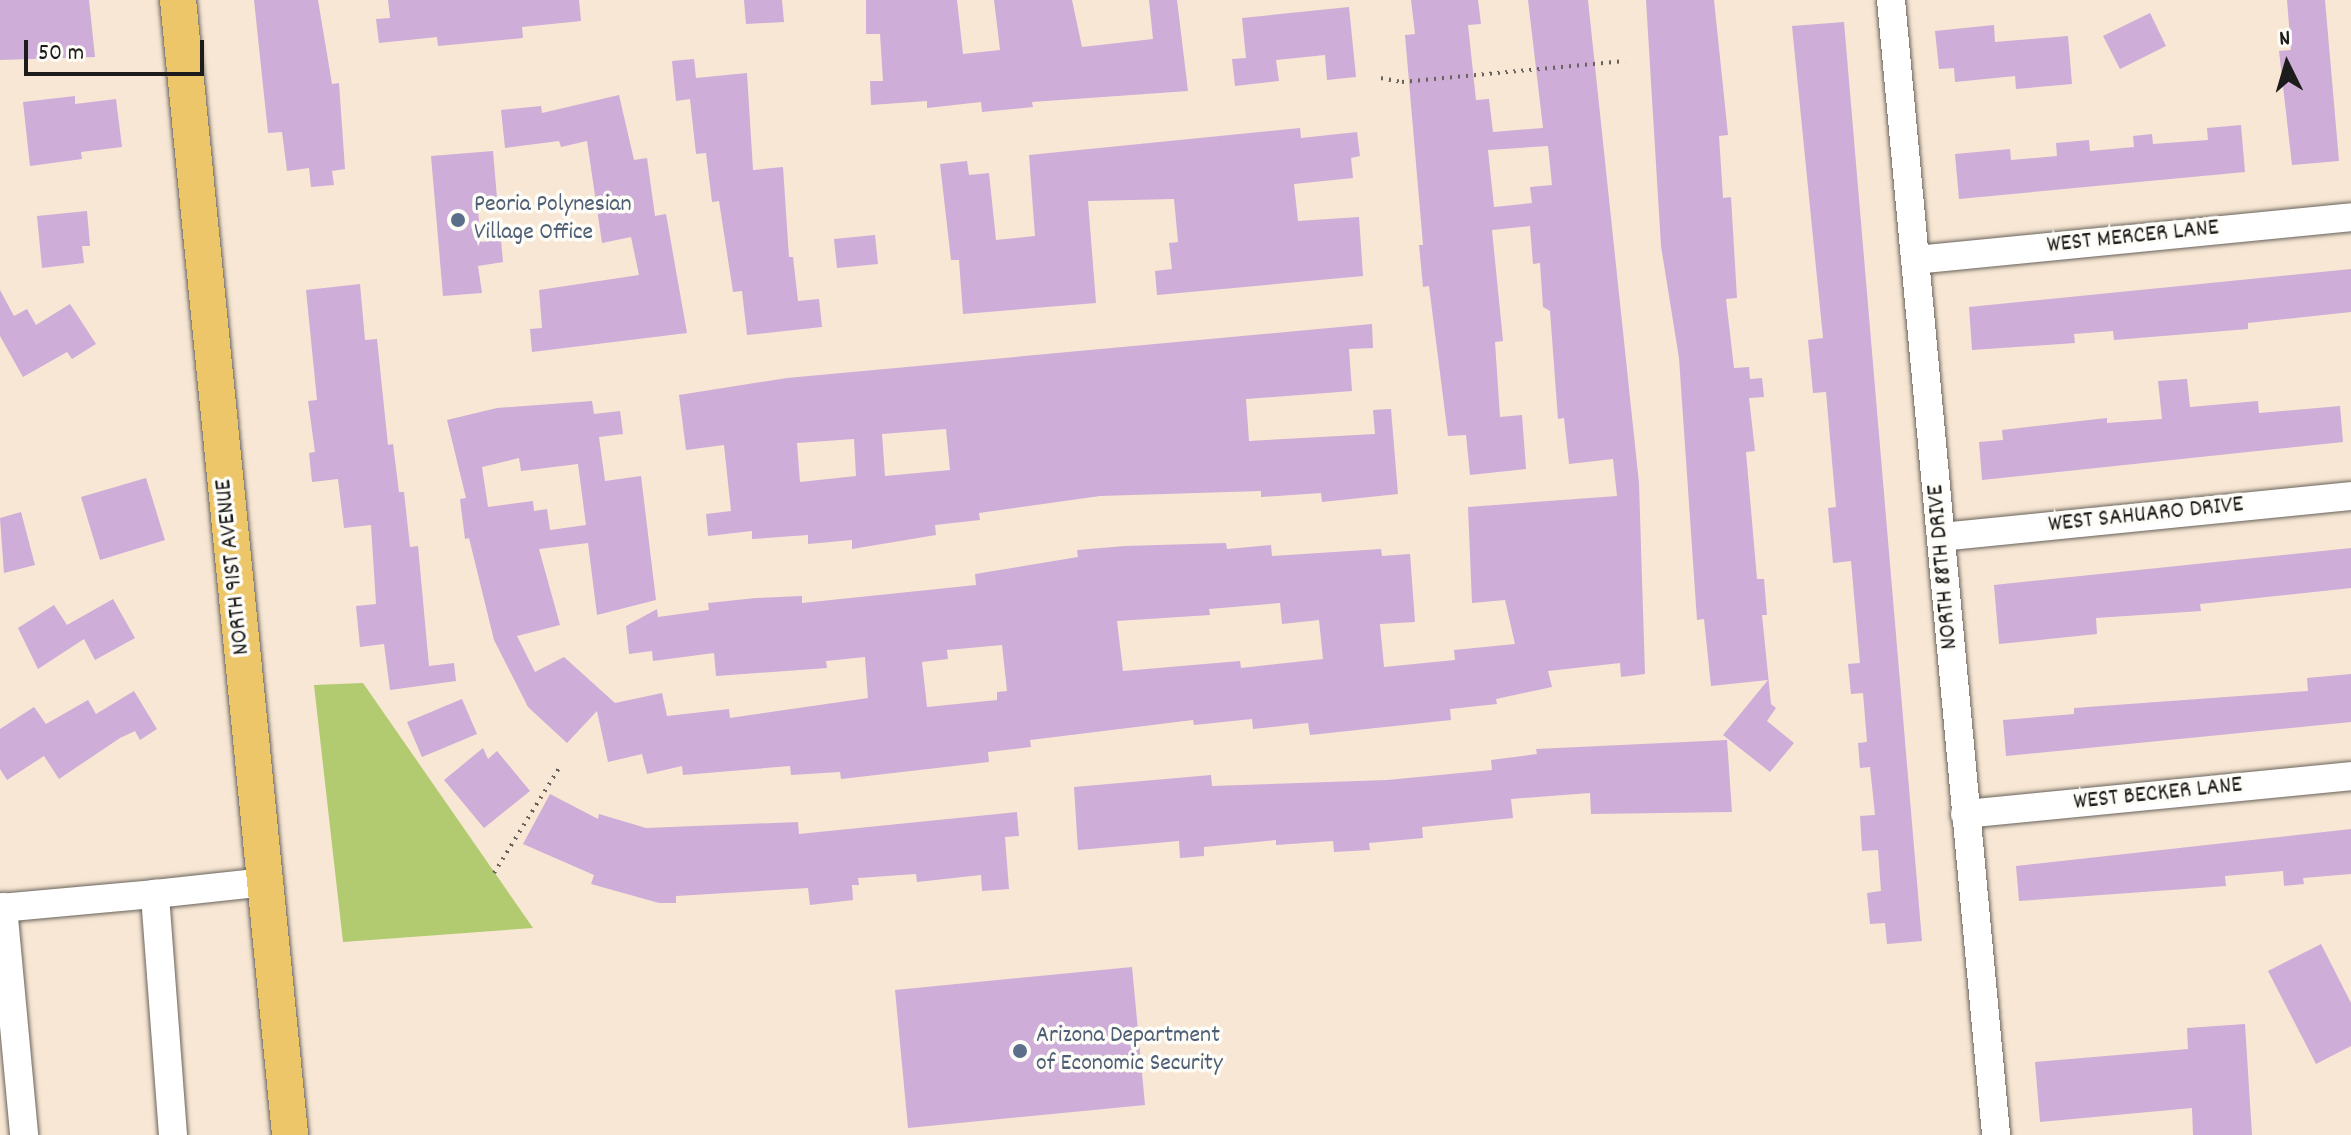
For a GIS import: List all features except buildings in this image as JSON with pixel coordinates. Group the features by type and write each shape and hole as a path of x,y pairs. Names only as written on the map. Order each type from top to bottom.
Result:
{"main road":[{"name":"NORTH 91ST AVENUE","path":"178,0 290,1135"}],"street":[{"name":"NORTH 88TH DRIVE","path":"1891,0 1996,1135"},
{"name":"WEST MERCER LANE","path":"1915,260 2351,217"},
{"name":"WEST SAHUARO DRIVE","path":"1941,537 2351,496"},
{"name":"WEST BECKER LANE","path":"1965,814 2351,776"},
{"path":"24,1135 1,908 265,882"},
{"path":"155,894 173,1135"}],"path":[{"path":"1381,78 1402,82 1625,61"},
{"path":"494,873 559,768"}],"green space":[{"path":"363,683 533,928 343,942 314,685"}],"place":[{"name":"Peoria Polynesian Village Office","path":"458,220"},
{"name":"Arizona Department of Economic Security","path":"1020,1051"}]}
